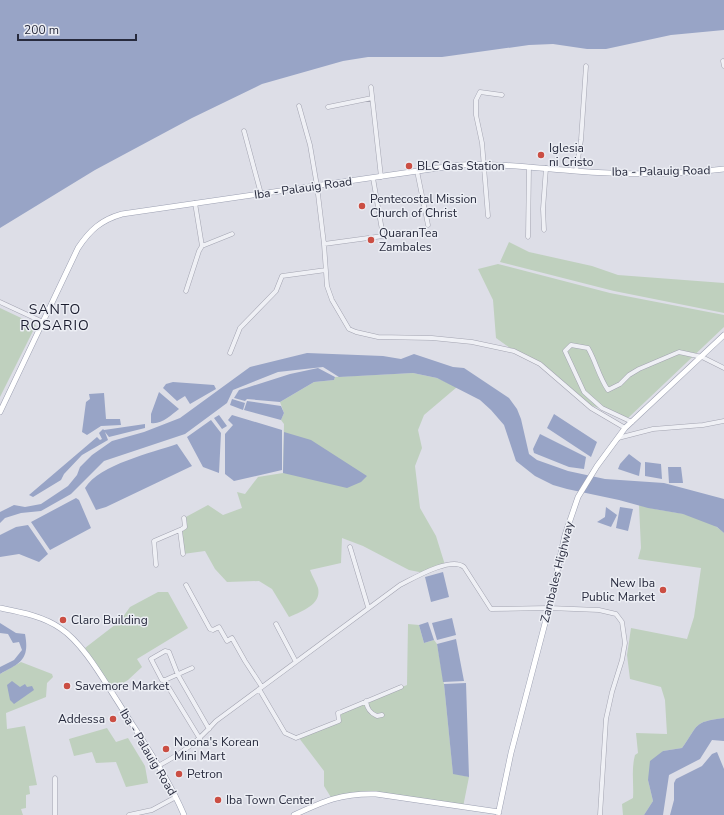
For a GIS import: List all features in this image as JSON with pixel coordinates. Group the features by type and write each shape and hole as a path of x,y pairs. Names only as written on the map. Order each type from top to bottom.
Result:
{"main road":[{"name":"Iba - Palauig Road","path":"0,412 78,248 89,232 109,218 122,214 459,165 483,164 576,171 676,173 724,169"},
{"name":"Zambales Highway","path":"498,813 511,753 549,608 565,536 580,494 592,474 625,428 724,335"},
{"name":"Iba - Palauig Road","path":"0,608 46,620 61,628 73,638 102,676 158,766 176,797 184,815"},
{"path":"294,815 344,795 360,794 376,794 498,813"}],"street":[{"path":"723,61 724,66"},
{"path":"576,171 581,140 586,66"},
{"path":"371,87 381,177"},
{"path":"488,216 482,143 476,116 476,100 480,92 502,96"},
{"path":"328,107 372,98"},
{"path":"299,106 310,145 317,186 327,286 332,300 346,324 356,332 378,337 432,338 472,342 514,351 540,364 591,408 625,428"},
{"path":"244,132 261,194"},
{"path":"528,167 528,237"},
{"path":"544,230 543,209 546,168"},
{"path":"417,171 428,225"},
{"path":"324,244 383,236 373,178"},
{"path":"195,203 202,246"},
{"path":"186,291 198,251 202,246 232,234"},
{"path":"230,353 240,328 276,292 282,276 326,270"},
{"path":"0,302 43,322"},
{"path":"632,422 602,408 584,392 565,351 571,345 588,348 595,360 597,372 608,390 620,384 629,375 639,369 679,352 702,357 724,368"},
{"path":"617,438 653,429 724,422"},
{"path":"156,565 154,541 180,531 185,527 184,518"},
{"path":"180,531 183,554"},
{"path":"350,547 368,607"},
{"path":"158,766 176,756 200,739 216,721 368,607 400,585 424,573 454,563 460,564 464,567 491,609 549,608 608,611 616,614 622,622 625,643 622,660 612,692 606,719 600,815"},
{"path":"186,585 210,629 213,630 219,627 227,641 232,638 285,733 296,738 339,721 338,713 401,688"},
{"path":"276,624 296,662"},
{"path":"200,739 165,680 162,680 151,658 165,651 169,652 178,675 209,729"},
{"path":"165,680 192,668"},
{"path":"366,701 367,707 372,714 377,716 382,715"},
{"path":"55,778 55,815"},
{"path":"129,815 152,810 176,797"}],"green space":[{"path":"509,242 529,252 592,266 618,275 724,283 724,313 614,291 500,262"},
{"path":"498,264 610,293 724,315 724,327 627,419 588,404 539,362 513,350 496,338 493,300 478,269"},
{"path":"0,308 36,325 0,397"},
{"path":"413,373 437,378 457,387 424,415 418,430 422,448 415,466 420,508 436,536 445,565 424,573 409,570 363,546 342,538 341,563 310,570 318,588 317,599 309,607 289,617 272,589 259,581 227,582 215,569 205,551 183,554 180,531 185,527 184,518 208,505 223,515 242,508 237,492 245,494 258,477 283,473 284,424 281,420 284,413 280,402 314,382 334,380 335,377"},
{"path":"639,505 695,517 715,526 724,533 724,718 701,723 694,729 682,748 663,751 648,780 653,801 644,815 623,815 622,804 633,798 633,766 635,755 638,753 636,733 667,734 665,700 661,687 630,679 627,655 631,628 687,639 694,617 701,568 638,559 641,548"},
{"path":"158,592 168,592 188,628 137,659 142,667 128,680 113,689 85,648 120,621 130,607"},
{"path":"408,624 419,625 424,643 434,640 437,644 444,684 453,773 469,777 463,807 376,794 332,799 324,786 324,771 299,738 339,721 338,713 407,685"},
{"path":"21,662 52,674 53,677 47,683 46,697 6,713 7,729 25,726 37,785 29,786 30,794 26,795 26,808 21,809 23,815 0,815 0,674"},
{"path":"107,728 116,742 128,738 145,766 148,783 126,787 116,762 96,763 92,752 74,756 69,739"}],"water":[{"path":"0,0 724,0 724,30 671,35 606,49 587,49 553,44 529,45 442,57 368,57 343,61 262,84 192,118 95,170 0,228"},
{"path":"307,353 383,356 401,359 414,354 453,367 464,368 509,398 517,409 521,419 529,454 537,460 568,471 605,479 664,483 724,499 724,533 717,527 683,514 648,508 567,489 553,485 535,476 516,461 504,425 491,410 480,400 437,378 413,373 339,377 323,367 278,372 233,390 227,403 185,434 104,461 71,494 41,511 21,513 5,518 0,523 0,512 14,505 25,507 41,504 68,486 77,475 80,467 92,455 112,441 144,432 180,418 250,367"},
{"path":"318,368 335,377 334,380 314,382 280,402 247,399 245,401 234,398 239,390 290,374"},
{"path":"173,382 214,385 216,389 190,404 185,396 177,401 163,388 166,384"},
{"path":"159,392 179,409 162,421 151,423 151,414"},
{"path":"104,393 106,419 120,419 121,425 101,426 87,435 82,432 86,402 90,399 89,394"},
{"path":"232,399 245,403 243,410 230,405"},
{"path":"247,401 281,406 284,413 281,420 244,410"},
{"path":"554,414 597,442 591,457 547,428"},
{"path":"219,415 227,426 222,429 214,418"},
{"path":"232,415 282,430 282,470 234,481 225,474 225,434 233,425 228,420"},
{"path":"211,420 221,433 219,473 203,467 187,437"},
{"path":"145,424 145,428 109,437 105,432 108,440 82,455 64,474 61,480 33,497 29,495 97,437 100,440 102,439 99,433 103,429"},
{"path":"284,432 311,440 367,476 361,482 347,488 283,473"},
{"path":"540,434 586,457 584,469 569,467 534,453 533,449"},
{"path":"177,444 192,466 106,507 96,510 85,488 92,480 102,472 127,460"},
{"path":"629,454 641,463 639,476 618,469 620,464"},
{"path":"645,462 661,464 662,479 645,476"},
{"path":"668,467 681,467 683,483 669,483"},
{"path":"76,498 79,500 91,528 50,550 31,522"},
{"path":"606,507 617,515 611,527 597,522 605,517"},
{"path":"620,507 633,509 628,531 616,528"},
{"path":"28,525 48,554 39,562 19,554 0,557 0,535 16,527"},
{"path":"443,572 449,597 431,602 425,577"},
{"path":"452,618 456,635 437,640 432,623"},
{"path":"428,622 434,640 424,643 419,625"},
{"path":"0,623 16,633 25,634 26,650 22,660 0,674 0,667 14,660 22,650 19,642 13,643 8,634 0,633"},
{"path":"456,639 464,681 443,682 437,644"},
{"path":"12,681 20,687 25,684 27,687 32,686 34,690 14,704 10,700 7,685"},
{"path":"466,683 469,777 453,774 444,684"},
{"path":"724,718 724,741 712,740 700,759 669,775 663,815 644,815 653,801 648,780 650,761 663,751 682,748 694,729 701,723"},
{"path":"717,752 724,769 724,815 670,815 674,800 674,783 676,779 702,766 712,754"}],"place":[{"name":"Iglesia ni Cristo","path":"541,155"},
{"name":"BLC Gas Station","path":"409,166"},
{"name":"Pentecostal Mission Church of Christ","path":"362,206"},
{"name":"QuaranTea Zambales","path":"371,240"},
{"name":"New Iba Public Market","path":"663,590"},
{"name":"Claro Building","path":"63,620"},
{"name":"Savemore Market","path":"67,686"},
{"name":"Addessa","path":"113,719"},
{"name":"Noona's Korean Mini Mart","path":"166,749"},
{"name":"Petron","path":"179,774"},
{"name":"Iba Town Center","path":"218,800"}],"district":[{"name":"SANTO ROSARIO","path":"55,318"}]}
